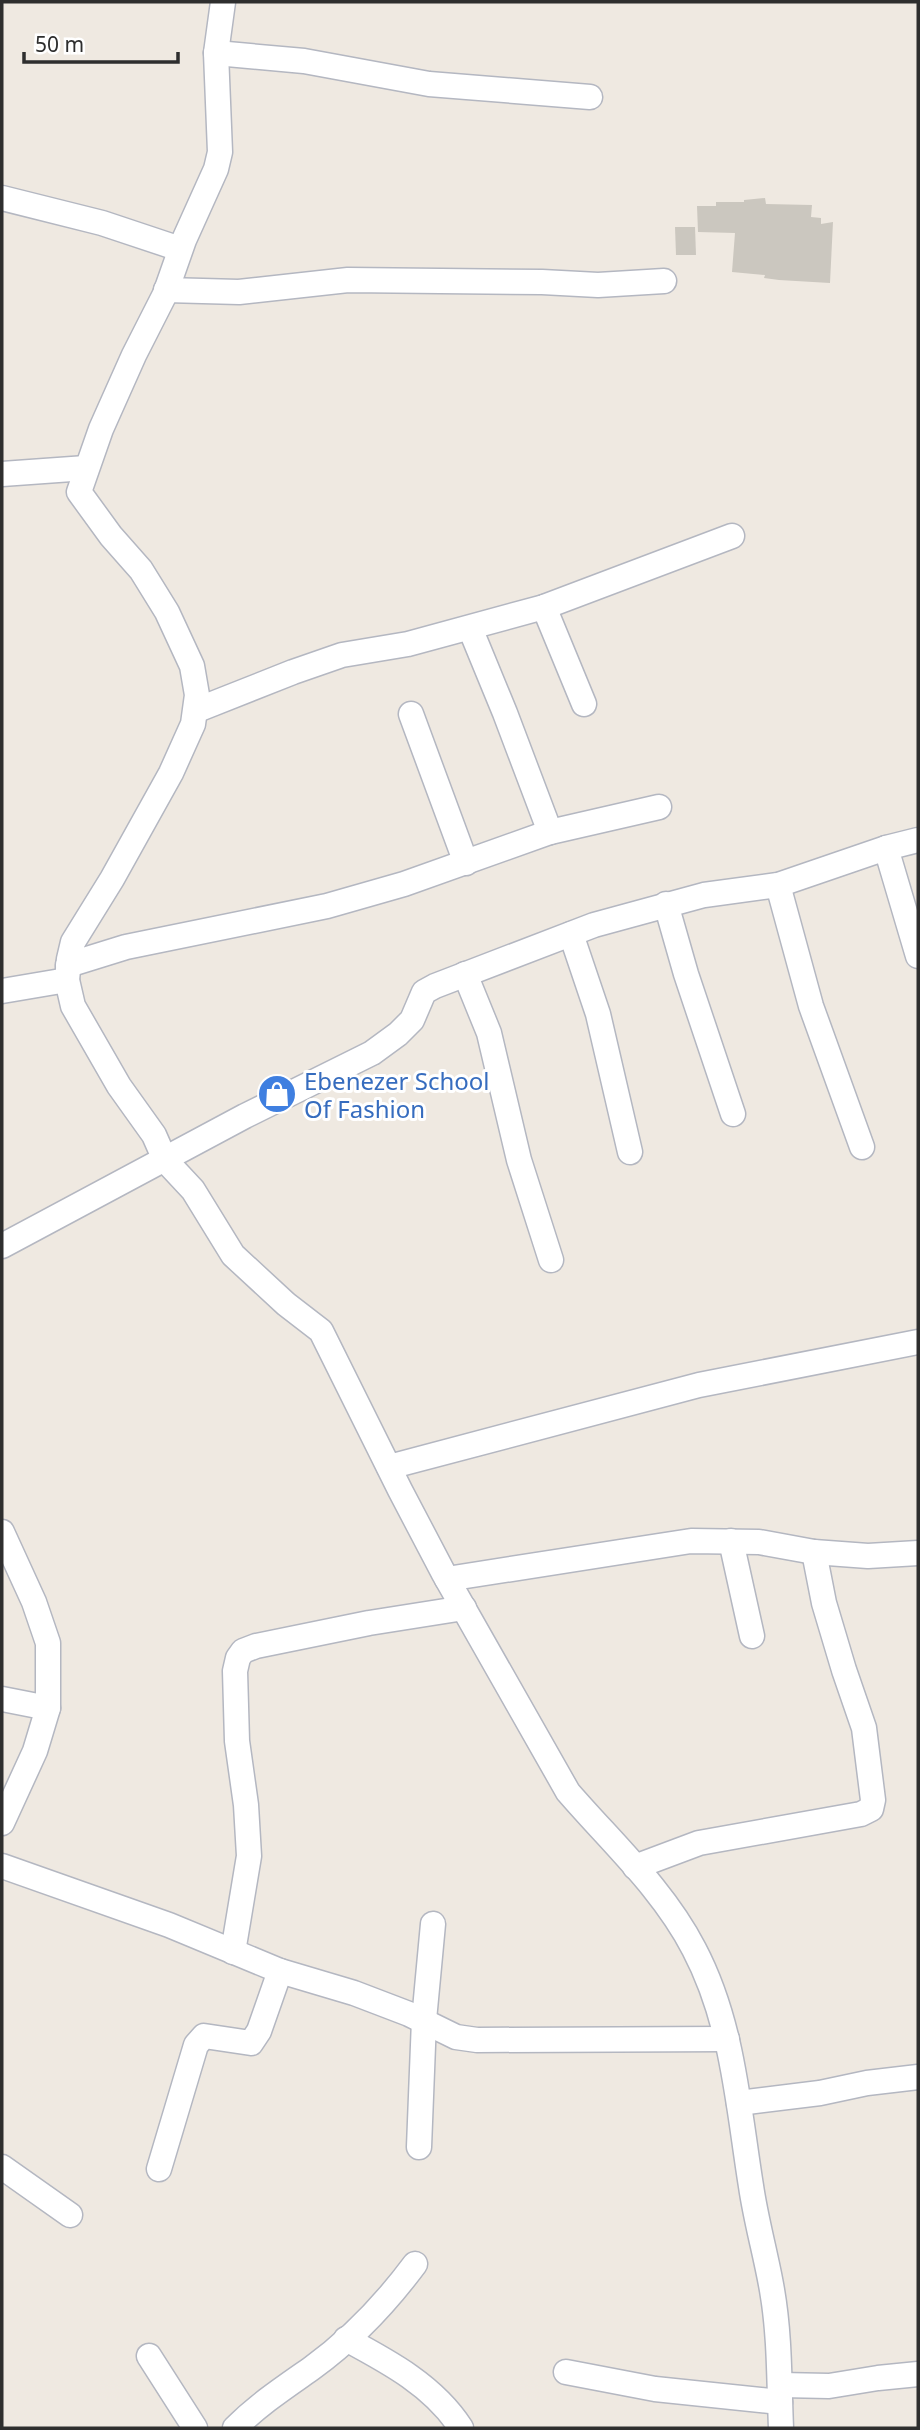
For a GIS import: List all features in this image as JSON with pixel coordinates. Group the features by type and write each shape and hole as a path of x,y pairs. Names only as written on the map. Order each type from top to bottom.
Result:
{"street":[{"path":"223,2 216,53 220,152 216,169 180,249 166,290 134,355 86,468 79,492 141,570 167,612 192,666 197,710 171,773 74,942 68,972 73,1006 119,1086 154,1135 165,1160 194,1190 233,1255 286,1304 321,1331 447,1579 528,1718 561,1782 667,1906 694,1948 715,1993 733,2063 751,2188 772,2292 781,2428"},
{"path":"216,53 291,59 359,69 429,84 590,97"},
{"path":"2,198 102,223 180,249"},
{"path":"166,290 239,292 348,280 388,279 598,285 664,281"},
{"path":"2,474 86,468"},
{"path":"197,710 293,671 342,655 408,644 544,607 732,536"},
{"path":"544,607 584,704"},
{"path":"470,628 550,832"},
{"path":"411,714 466,863"},
{"path":"2,991 68,972 126,947 327,906 466,863 550,832 659,807"},
{"path":"2,1246 245,1116 372,1053 412,1020 424,992 571,934 666,904 704,895 778,885 886,848 918,840"},
{"path":"886,848 918,956"},
{"path":"778,885 811,1006 862,1147"},
{"path":"666,904 686,974 733,1114"},
{"path":"571,934 598,1014 630,1152"},
{"path":"465,974 489,1033 519,1160 551,1261"},
{"path":"388,1467 699,1385 918,1342"},
{"path":"2,1532 34,1602 48,1643 48,1708 34,1751 7,1799 2,1823"},
{"path":"447,1579 691,1541 759,1542 814,1552 868,1556 918,1553"},
{"path":"731,1541 751,1636"},
{"path":"635,1867 699,1843 861,1814 871,1809 873,1800 864,1728 828,1617 814,1552"},
{"path":"233,1952 249,1856 246,1805 237,1741 235,1671 238,1658 243,1651 256,1646 369,1623 464,1608"},
{"path":"2,1699 48,1708"},
{"path":"2,1866 169,1925 280,1971 355,1993 424,2020 456,2037 727,2039"},
{"path":"419,2147 424,2020 433,1924"},
{"path":"159,2169 196,2045 204,2036 251,2043 259,2031 280,1971"},
{"path":"739,2103 918,2077"},
{"path":"2,2167 70,2215"},
{"path":"235,2428 261,2403 314,2367 346,2339 388,2300 415,2264"},
{"path":"346,2339 392,2364 416,2381 443,2403 461,2428"},
{"path":"149,2356 195,2428"},
{"path":"566,2372 656,2389 780,2393 918,2374"}],"building":[{"path":"765,198 766,204 812,205 811,217 821,218 821,224 833,222 830,283 779,280 764,278 765,275 732,272 735,233 698,232 697,206 716,206 716,202 744,202"},
{"path":"675,227 695,227 696,255 676,255"}],"place":[{"name":"Ebenezer School Of Fashion","path":"277,1094"}]}
